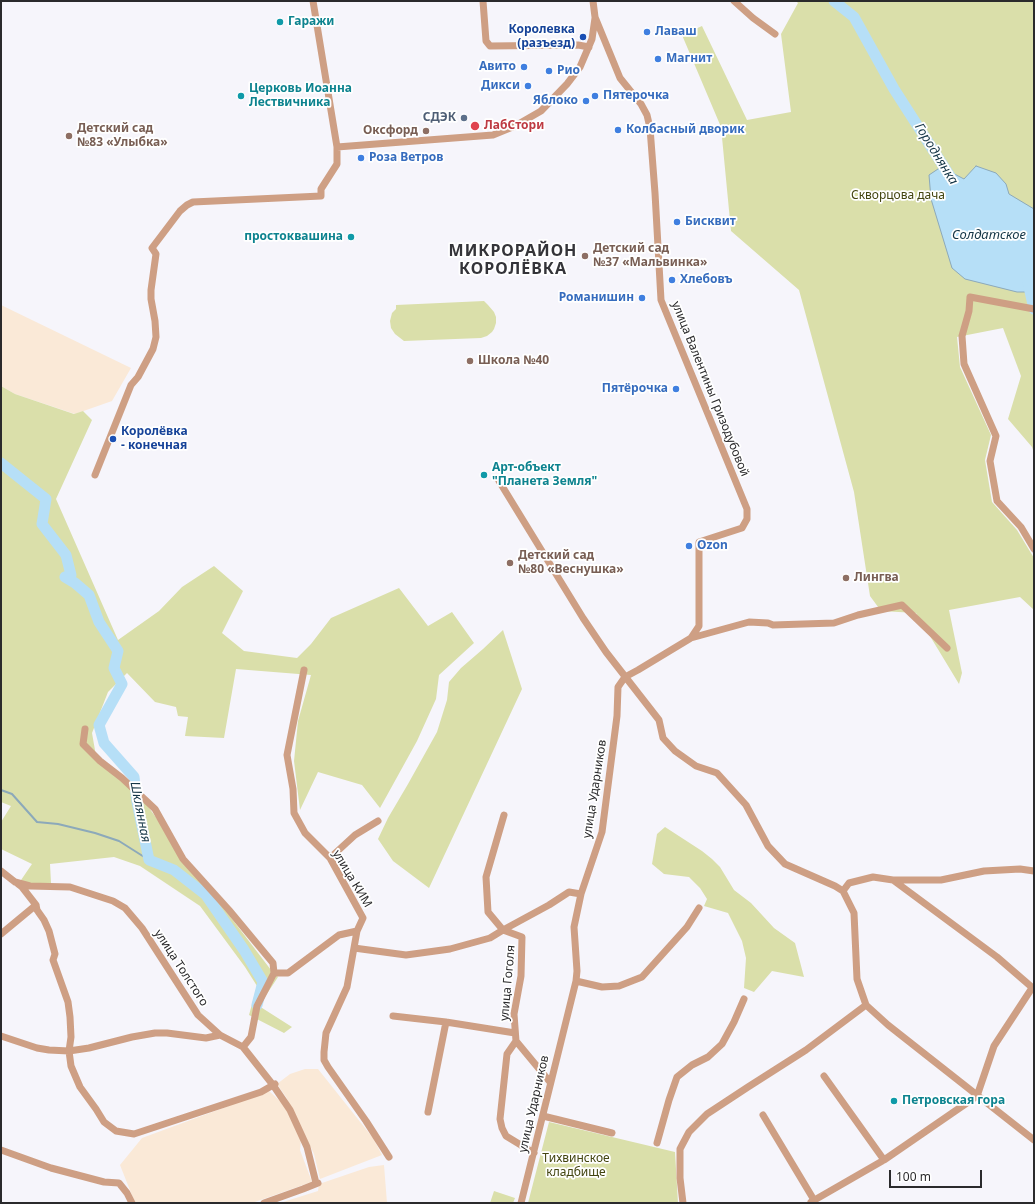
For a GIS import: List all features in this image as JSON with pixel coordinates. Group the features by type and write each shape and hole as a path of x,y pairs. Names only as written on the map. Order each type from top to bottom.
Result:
{"street":[{"path":"95,475 131,384 138,377 153,349 156,337 151,290 156,254 152,248 180,211 193,202 321,196 321,189 337,164 338,147 313,1"},
{"path":"483,1 486,41 490,46 578,45 588,47"},
{"name":"улица Валентины Гризодубовой","path":"593,1 595,17 620,78 641,104 647,115 650,128 661,300 747,509 747,519 742,528 699,542 699,626 691,638"},
{"path":"734,1 753,18 775,34"},
{"path":"338,147 493,135 515,126 541,111 567,84 580,67 592,39 595,17"},
{"path":"1034,309 970,297 969,311 962,336 964,364 996,436 990,461 997,501 1021,527 1034,549"},
{"path":"499,481 583,618 606,652 659,720 663,738 675,751 696,766 717,773 746,805 768,846 785,864 843,891 854,914 857,979 866,1005 888,1025 1034,1140"},
{"path":"625,677 691,638 749,622 768,623 774,625 834,623 858,615 902,605 947,648"},
{"name":"улица КИМ","path":"304,670 287,755 293,789 294,812 305,833 330,858 363,918 357,931 347,987 326,1033 324,1060 389,1157"},
{"name":"улица Ударников","path":"521,1203 576,980 577,971 574,927 581,894 602,832 617,716 618,687 625,677"},
{"path":"85,729 83,744 100,761 155,809 183,859 229,910 273,963 274,973 256,1006 251,1037 243,1047"},
{"path":"502,930 488,912 486,877 504,815"},
{"path":"330,858 355,836 378,821"},
{"path":"843,891 849,883 873,877 893,880 941,880 984,871 1020,869 1034,871"},
{"name":"улица Толстого","path":"1,871 15,882 30,886 70,887 113,901 125,908 142,928 198,1015 220,1035 243,1047 274,1084 290,1110 307,1147 317,1183 264,1203"},
{"path":"763,1115 813,1201 884,1160 977,1096 994,1046 1033,989 997,957 893,880"},
{"path":"15,882 22,887 36,905 37,910 44,920 55,954 53,960 68,1002 71,1038 69,1051 71,1066 80,1087 104,1122 116,1131 134,1134 261,1092 274,1084"},
{"path":"354,948 406,955 450,949 490,938 549,905 568,892 581,894"},
{"path":"1,934 36,905"},
{"path":"576,980 602,987 619,986 642,977 687,927 700,908"},
{"name":"улица Гоголя","path":"502,930 522,937 521,976 514,1014 516,1041"},
{"path":"274,973 288,973 339,935 357,931"},
{"path":"657,1143 677,1078 692,1065 708,1057 722,1044 744,999"},
{"path":"683,1203 680,1178 680,1149 689,1132 707,1114 806,1050 866,1005"},
{"path":"393,1016 446,1022 515,1033"},
{"path":"428,1112 446,1022"},
{"path":"1,1036 37,1048 69,1051 155,1033 206,1038 220,1035"},
{"path":"534,1153 506,1136 500,1119 507,1054 516,1041 550,1082"},
{"path":"824,1076 884,1160"},
{"path":"543,1116 612,1132"},
{"path":"1,1151 50,1168 104,1182 119,1183 127,1193 132,1203"}],"shaded area":[{"path":"1,305 131,368 112,401 75,414 15,394 1,386"},
{"path":"305,1069 318,1069 373,1138 382,1155 320,1179 314,1154 286,1097 277,1084 290,1074"},
{"path":"269,1091 289,1112 301,1140 300,1150 312,1182 252,1203 135,1203 120,1165 142,1138"},
{"path":"384,1165 387,1203 280,1203 318,1191 319,1184 369,1167"}],"green space":[{"name":"Скворцова дача","path":"796,1 1034,1 1034,453 1032,447 1008,419 1021,376 1003,328 957,337 960,367 991,435 985,460 992,502 1017,530 1034,558 1034,610 1020,597 949,610 962,673 959,684 916,613 881,611 870,596 854,492 799,290 731,231 721,127 682,35 702,26 747,120 791,112 781,34 798,3"},
{"path":"484,301 494,312 496,323 492,332 481,338 404,341 395,334 391,328 390,321 392,313 396,309 396,305"},
{"path":"1,386 15,394 74,414 83,411 92,420 56,499 118,640 159,611 182,587 214,566 243,591 222,633 244,651 297,658 311,644 331,618 399,588 428,626 452,612 474,643 439,675 436,699 417,741 380,808 362,785 318,772 300,810 294,761 298,721 311,675 236,669 224,738 185,736 188,717 178,716 176,707 155,702 127,673 108,692 92,733 96,756 137,791 177,847 271,970 278,977 259,1006 292,1027 284,1033 249,1015 257,986 245,967 200,906 140,866 114,857 50,864 51,883 19,883 32,864 1,849 1,822 11,806 1,802"},
{"path":"503,630 522,689 429,888 393,861 378,839 388,818 437,732 447,700 449,682 461,668"},
{"path":"665,827 712,859 720,867 734,890 751,903 774,928 795,943 804,977 772,971 754,992 744,988 746,958 742,941 728,913 704,906 707,899 700,888 689,877 664,874 652,864 657,834"},
{"name":"Тихвинское кладбище","path":"549,1122 675,1152 678,1203 528,1203"},
{"path":"494,1191 515,1198 513,1203 490,1203"}],"water":[{"name":"Солдатское","path":"976,166 996,173 1006,184 1009,194 1034,209 1034,292 1017,292 965,279 952,268 931,199 929,175 941,167 964,179"}],"waterway":[{"name":"Городнянка","path":"834,1 854,17 894,89 953,181"},
{"name":"Городнянка","path":"1027,278 1034,309"},
{"name":"Шклянная","path":"1,463 46,499 42,524 66,555 71,575 65,577 89,595 99,622 118,651 114,668 122,684 99,725 104,743 134,777 137,802 149,860 174,870 206,895 244,950 263,982 257,1005"},
{"path":"1,790 12,794 37,822 58,824 95,833 119,841 149,860"}],"place":[{"name":"Гаражи","path":"280,22"},
{"name":"Лаваш","path":"647,32"},
{"name":"Королевка (разъезд)","path":"583,37"},
{"name":"Магнит","path":"658,59"},
{"name":"Авито","path":"524,67"},
{"name":"Рио","path":"549,71"},
{"name":"Дикси","path":"528,86"},
{"name":"Церковь Иоанна Лествичника","path":"241,96"},
{"name":"Пятерочка","path":"595,96"},
{"name":"Яблоко","path":"586,101"},
{"name":"СДЭК","path":"464,118"},
{"name":"ЛабСтори","path":"475,126"},
{"name":"Колбасный дворик","path":"618,130"},
{"name":"Оксфорд","path":"426,131"},
{"name":"Детский сад №83 «Улыбка»","path":"69,136"},
{"name":"Роза Ветров","path":"361,158"},
{"name":"Бисквит","path":"677,222"},
{"name":"простоквашина","path":"351,237"},
{"name":"Детский сад №37 «Мальвинка»","path":"585,256"},
{"name":"Хлебовъ","path":"672,280"},
{"name":"Романишин","path":"642,298"},
{"name":"Школа №40","path":"470,361"},
{"name":"Пятёрочка","path":"676,389"},
{"name":"Королёвка - конечная","path":"113,439"},
{"name":"Арт-объект \"Планета Земля\"","path":"484,475"},
{"name":"Ozon","path":"689,546"},
{"name":"Детский сад №80 «Веснушка»","path":"510,563"},
{"name":"Лингва","path":"846,578"},
{"name":"Петровская гора","path":"894,1101"}],"district":[{"name":"МИКРОРАЙОН КОРОЛЁВКА","path":"513,260"}]}
